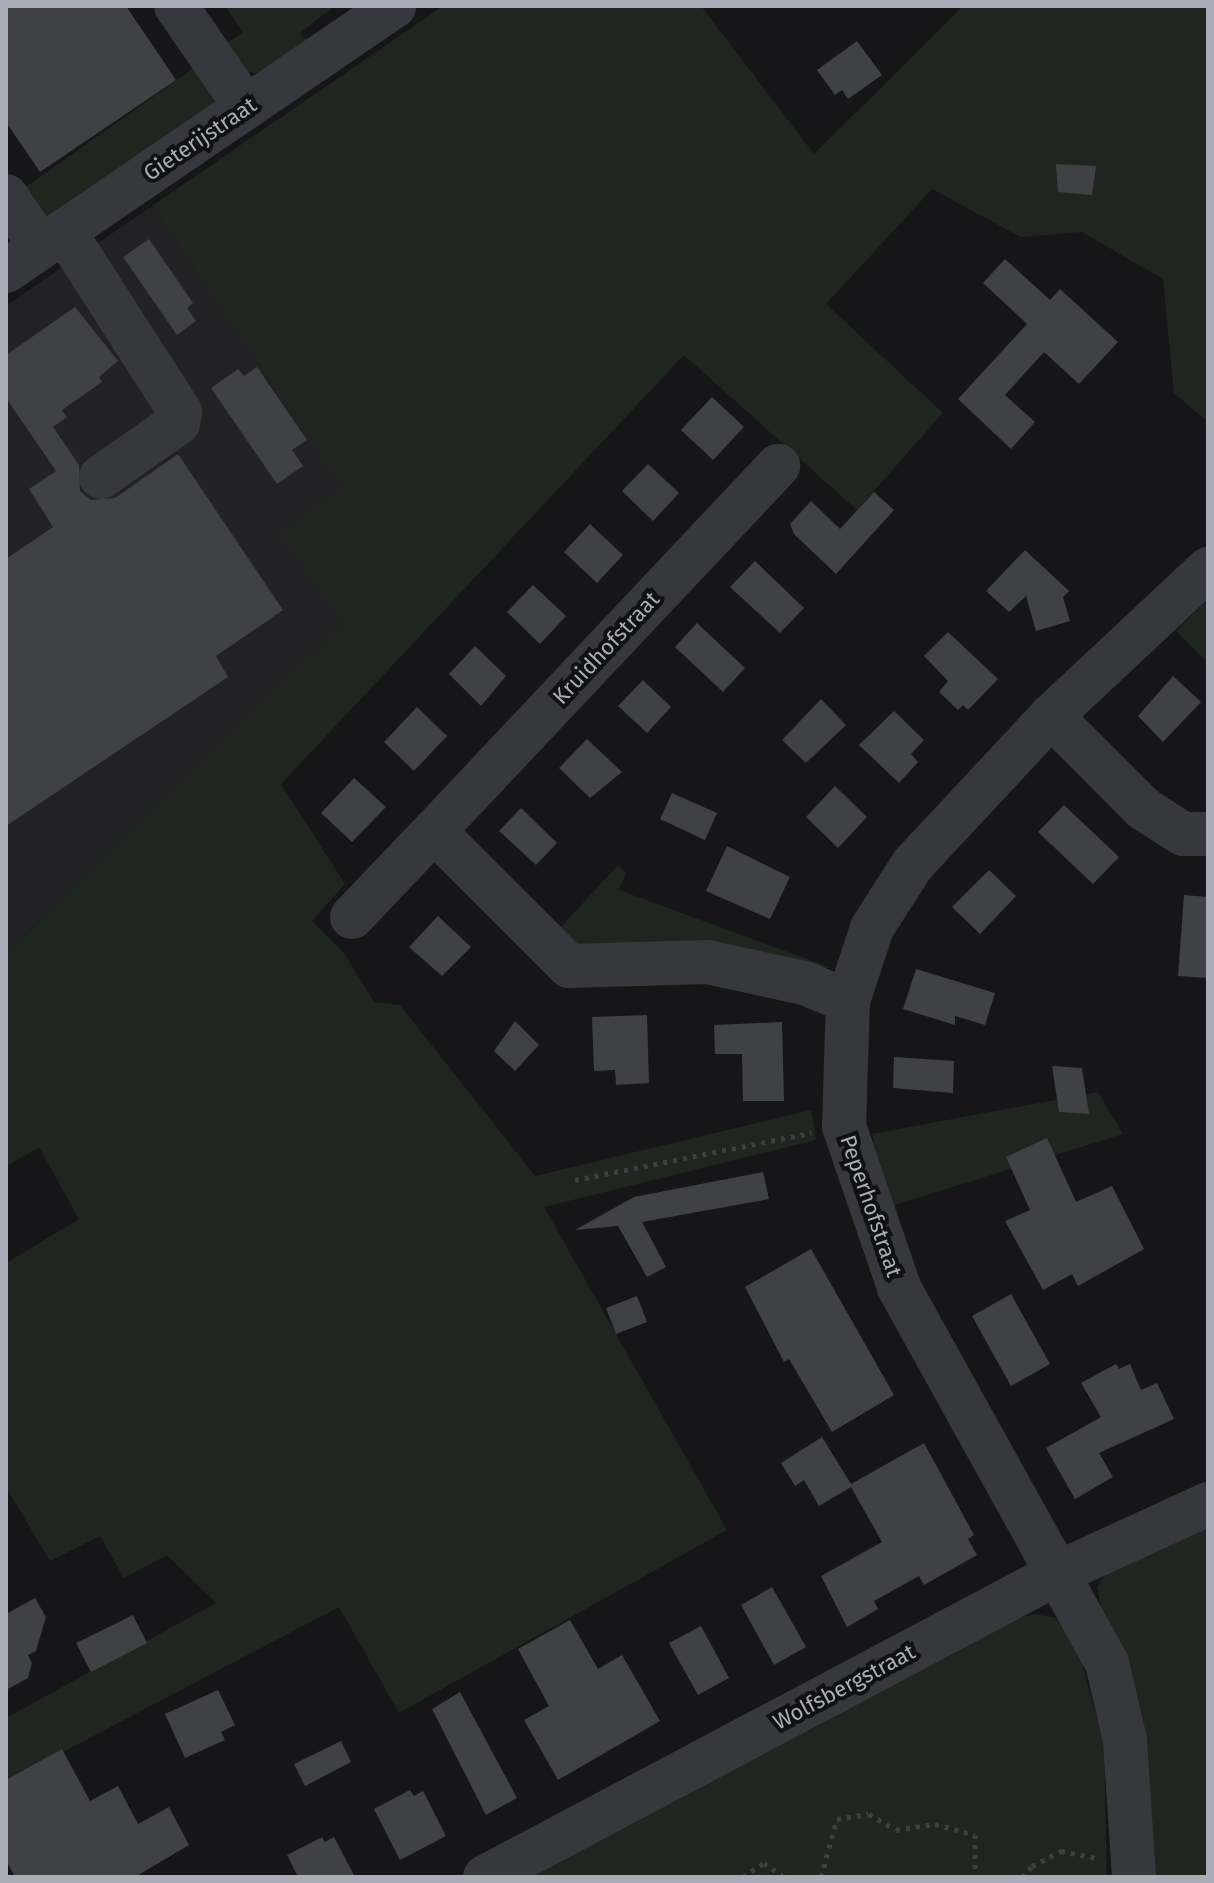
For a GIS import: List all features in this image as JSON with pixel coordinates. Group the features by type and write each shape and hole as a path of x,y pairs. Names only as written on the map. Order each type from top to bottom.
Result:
{"street":[{"path":"176,6 246,107"},
{"name":"Gieterijstraat","path":"6,271 394,6"},
{"path":"6,196 53,239 180,412 178,423 101,477"},
{"name":"Kruidhofstraat","path":"352,917 778,466"},
{"name":"Peperhofstraat","path":"1119,1868 1122,1725 1107,1663 1060,1572 899,1287 844,1126 848,1001 872,928 913,864 1051,716 1208,569"},
{"path":"1051,716 1144,809 1183,834 1208,834"},
{"path":"434,831 569,966 707,962 804,983 848,1001"},
{"name":"Wolfsbergstraat","path":"485,1877 1060,1572 1208,1504"}],"path":[{"path":"575,1180 828,1130"},
{"path":"821,1877 837,1819 869,1814 896,1830 935,1824 975,1835 975,1877"},
{"path":"1022,1877 1032,1866 1061,1851 1119,1868"},
{"path":"743,1877 764,1863 784,1877"}],"shaded area":[{"path":"225,6 335,6 300,33 307,41 260,74 239,70 223,46 243,32"},
{"path":"443,6 701,6 814,154 963,6 1208,6 1208,422 1174,393 1163,279 1082,232 1021,237 932,189 826,304 943,413 857,510 684,355 281,784 345,884 312,921 344,953 374,1002 400,1005 535,1176 811,1110 816,1140 544,1207 727,1530 399,1713 339,1607 6,1782 6,1718 216,1603 167,1555 124,1578 100,1536 50,1561 6,1487 6,1263 79,1219 39,1147 6,1167 6,954 343,624 281,534 344,487 152,206"},
{"path":"201,63 217,86 215,109 55,219 34,215 20,191"},
{"path":"152,206 345,487 282,534 343,624 6,954 6,306"},
{"path":"1208,600 1208,663 1176,631"},
{"path":"618,865 626,873 619,890 829,967 819,973 573,946 559,929"},
{"path":"1098,1092 1123,1134 885,1208 872,1134"},
{"path":"1208,1523 1208,1877 1150,1877 1097,1587 1112,1565"},
{"path":"1035,1614 1056,1618 1080,1656 1104,1744 1107,1877 522,1877 1010,1620"}],"building":[{"path":"6,6 126,6 176,80 40,172 6,122"},
{"path":"857,41 882,75 848,99 842,90 835,95 817,70"},
{"path":"1056,164 1096,166 1092,195 1058,192"},
{"path":"149,239 193,303 187,308 196,321 177,335 123,257"},
{"path":"1005,259 1050,300 1060,289 1118,342 1079,384 1044,352 1005,395 1035,422 1011,449 958,399 1027,324 983,283"},
{"path":"75,307 118,361 99,377 102,382 62,410 67,417 53,427 79,465 80,491 91,500 115,498 178,454 283,610 216,656 228,677 6,826 6,559 53,527 29,489 56,471 6,398 6,355"},
{"path":"257,367 307,440 292,450 303,466 277,484 211,388 238,369 244,376"},
{"path":"712,397 744,427 713,460 681,430"},
{"path":"648,464 679,493 653,521 622,491"},
{"path":"874,492 894,510 836,574 794,534 790,524 811,501 840,529"},
{"path":"590,524 623,555 597,583 564,552"},
{"path":"1025,550 1069,591 1063,597 1070,621 1036,631 1026,596 1009,612 986,591"},
{"path":"755,561 804,608 780,633 730,587"},
{"path":"533,585 566,616 540,644 507,612"},
{"path":"697,623 745,668 723,692 675,647"},
{"path":"948,632 998,679 968,710 963,705 958,710 939,692 948,681 924,656"},
{"path":"475,646 506,676 481,706 449,674"},
{"path":"1173,676 1201,702 1163,742 1138,716"},
{"path":"643,680 671,707 647,733 618,706"},
{"path":"821,699 846,725 806,763 782,740"},
{"path":"417,707 447,736 414,771 384,742"},
{"path":"894,711 924,740 911,754 918,762 899,783 859,745"},
{"path":"587,739 622,772 590,798 559,768"},
{"path":"354,778 386,807 352,842 321,813"},
{"path":"835,786 867,817 838,848 806,817"},
{"path":"672,793 717,813 705,840 660,819"},
{"path":"1064,805 1119,857 1093,884 1038,832"},
{"path":"521,808 557,843 536,865 499,831"},
{"path":"727,846 790,877 770,919 706,891"},
{"path":"989,870 1016,896 980,934 952,907"},
{"path":"1184,895 1208,897 1208,978 1178,976"},
{"path":"438,916 471,947 442,976 409,947"},
{"path":"916,969 995,993 985,1025 955,1016 955,1025 903,1009"},
{"path":"647,1015 649,1083 616,1085 615,1070 594,1071 592,1017"},
{"path":"515,1021 539,1045 515,1071 494,1051"},
{"path":"782,1022 784,1101 743,1101 742,1054 715,1054 714,1025"},
{"path":"894,1057 954,1061 953,1093 893,1088"},
{"path":"1052,1066 1082,1068 1089,1114 1059,1112"},
{"path":"1047,1138 1076,1202 1112,1186 1144,1249 1078,1286 1072,1274 1043,1290 1005,1221 1030,1210 1006,1157"},
{"path":"763,1172 769,1199 642,1222 666,1267 647,1277 618,1226 575,1230 634,1197"},
{"path":"811,1249 894,1395 832,1432 789,1359 784,1362 745,1287"},
{"path":"1011,1294 1050,1364 1011,1386 972,1316"},
{"path":"637,1296 647,1322 616,1334 606,1308"},
{"path":"1116,1364 1119,1369 1130,1364 1141,1390 1157,1383 1174,1419 1099,1453 1113,1477 1075,1499 1046,1448 1101,1417 1081,1383"},
{"path":"822,1437 851,1484 924,1443 974,1535 968,1539 977,1555 924,1585 919,1576 874,1601 878,1609 847,1627 821,1576 882,1542 851,1487 819,1506 804,1480 795,1486 781,1463"},
{"path":"772,1587 806,1647 774,1665 741,1605"},
{"path":"35,1598 46,1617 36,1651 28,1655 32,1663 28,1678 6,1690 6,1614"},
{"path":"133,1615 147,1643 91,1672 76,1643"},
{"path":"570,1620 598,1669 622,1655 660,1721 558,1780 524,1720 549,1706 518,1649"},
{"path":"701,1626 729,1678 698,1695 669,1643"},
{"path":"218,1690 235,1725 221,1732 225,1740 185,1758 165,1714"},
{"path":"460,1692 517,1798 486,1815 432,1709"},
{"path":"341,1741 351,1762 305,1786 294,1764"},
{"path":"62,1749 90,1801 118,1786 138,1824 169,1807 189,1845 135,1877 15,1877 6,1860 6,1780"},
{"path":"410,1790 414,1796 423,1791 446,1836 400,1860 374,1809"},
{"path":"322,1837 325,1842 334,1837 355,1877 298,1877 287,1855"}]}
